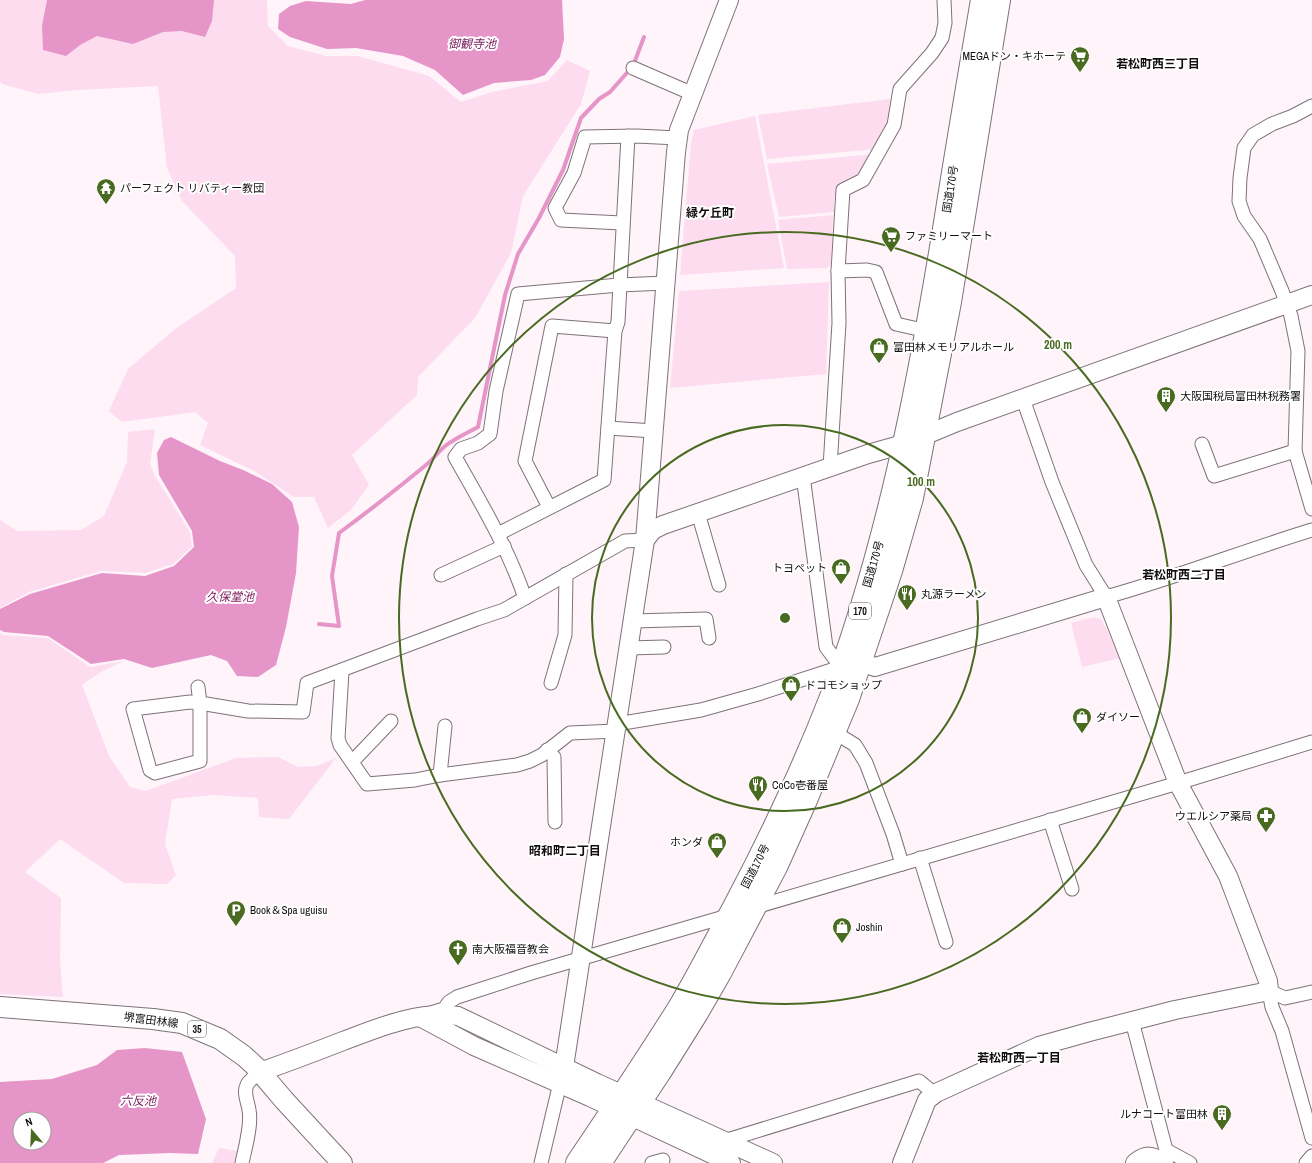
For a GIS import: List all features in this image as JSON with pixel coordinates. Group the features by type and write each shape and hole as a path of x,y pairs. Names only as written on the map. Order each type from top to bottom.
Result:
{"highway":[{"name":"国道170号","path":"577,1163 627,1105 697,1013 776,867 848,699 854,629 883,532 904,444 927,331 982,0"},
{"name":"国道170号","path":"603,1162 627,1105 760,857 815,734 850,665 891,571 912,498 950,302 999,0"}],"main road":[{"name":"堺富田林線","path":"0,1006 153,1019 182,1024 220,1039 244,1056 260,1072 342,1163"}],"street":[{"path":"541,1163 562,1075 645,540 679,130 729,0"},
{"path":"830,467 839,323 838,271 843,190 863,180 894,126 900,89 932,53 942,38 945,23 944,0"},
{"path":"633,68 693,94"},
{"path":"1312,106 1272,124 1253,135 1244,148 1239,201 1244,216 1260,238 1291,316 1298,351 1295,451 1312,508"},
{"path":"622,223 561,220 555,208 574,173 585,137 628,136 678,138"},
{"path":"498,534 604,480 615,331 618,322 622,223 628,136"},
{"path":"838,271 867,270 876,272 896,324 927,331"},
{"path":"525,598 504,546 455,457 461,449 478,443 490,434 496,390 518,294 619,285 666,283"},
{"path":"198,687 200,704 200,761 155,774 150,770 133,709 190,702 200,704 248,711 304,712 307,683 504,610 625,541 645,540 653,530 698,513 868,454 904,444 957,422 1312,295"},
{"path":"549,507 524,461 552,326 615,331"},
{"path":"1023,399 1052,482 1083,558 1106,597 1178,783 1228,876 1268,981 1272,1006 1282,1031 1312,1138"},
{"path":"608,428 654,431"},
{"path":"1202,444 1214,476 1295,451"},
{"path":"803,476 826,647 850,665"},
{"path":"698,513 719,585"},
{"path":"342,671 338,738 340,745 366,784 415,780 440,775 517,765 542,755 570,733 616,727 701,710 850,665 875,667 1139,588 1260,546 1312,530"},
{"path":"441,575 504,546"},
{"path":"551,683 565,635 566,574"},
{"path":"633,621 706,619 709,638"},
{"path":"629,648 664,646"},
{"path":"352,762 391,721"},
{"path":"440,775 445,726"},
{"path":"834,732 855,744 866,763 893,834 902,864"},
{"path":"242,1163 250,1112 246,1094 246,1086 250,1080 260,1072 384,1026 444,1009 449,1002 457,997 531,973 1178,783 1312,742"},
{"path":"547,750 554,757 555,822"},
{"path":"1050,820 1072,889"},
{"path":"920,858 946,942"},
{"path":"902,1163 927,1100 935,1094 1039,1046 1175,1010 1269,991 1284,998 1312,992"},
{"path":"420,1017 446,1015 458,1016 562,1075 627,1105 731,1163"},
{"path":"1132,1021 1166,1150 1188,1162"},
{"path":"724,1141 919,1081 935,1094"},
{"path":"627,1105 724,1141 773,1163"},
{"path":"1135,1163 1141,1158 1149,1156 1164,1163"},
{"path":"1306,1163 1312,1156"}],"shaded area":[{"path":"0,0 267,0 268,26 288,46 326,56 358,56 429,76 461,102 492,92 548,81 567,60 590,71 581,104 523,196 511,253 475,318 418,377 417,395 352,455 369,485 351,510 328,528 314,497 294,497 254,471 200,445 208,423 195,412 122,422 109,411 128,369 175,329 236,288 235,256 182,201 167,168 158,86 76,90 38,94 2,84 0,81"},
{"path":"890,99 886,125 877,149 767,159 758,115"},
{"path":"755,116 784,268 680,275 691,144 694,130"},
{"path":"875,154 856,181 837,187 834,201 834,212 779,217 767,164"},
{"path":"833,215 831,264 827,268 787,269 778,220"},
{"path":"829,282 826,374 670,388 679,291"},
{"path":"155,429 150,464 155,476 190,532 192,547 173,564 145,573 101,571 29,592 0,608 0,520 17,531 81,530 104,516 127,462 128,432"},
{"path":"1094,617 1102,620 1120,658 1082,667 1071,623"},
{"path":"0,633 4,635 48,638 90,667 124,661 101,672 82,685 109,756 130,787 146,791 236,758 278,757 298,767 317,766 336,758 289,819 259,817 258,798 214,795 172,799 165,844 176,875 167,884 124,883 60,839 25,872 61,898 60,961 63,997 0,994"},
{"path":"219,1148 237,1151 237,1163 212,1163"}],"water":[{"path":"47,0 214,0 212,21 205,37 182,31 163,32 133,44 97,36 80,45 66,56 43,50 42,26"},
{"name":"御観寺池","path":"365,0 562,0 564,39 560,57 545,75 531,80 494,83 463,95 435,70 403,56 356,48 327,49 290,37 278,29 279,14 290,6 306,1 351,4"},
{"name":"久保堂池","path":"171,437 272,484 292,502 299,527 296,573 286,627 276,665 258,677 237,676 227,661 211,655 152,668 124,659 91,664 48,636 4,632 0,630 0,609 30,594 102,573 145,576 174,566 194,547 192,531 159,475 157,453 164,440"},
{"name":"六反池","path":"145,1048 182,1052 206,1119 198,1154 170,1153 119,1155 103,1163 0,1163 0,1082 52,1079 97,1065 117,1050"}],"waterway":[{"path":"319,624 339,626 332,576 339,533 426,465 447,444 478,427 505,295 518,254 539,218 563,170 581,118 599,99 610,92 633,66 644,37"}],"place":[{"name":"MEGAドン・キホーテ","path":"1080,73"},
{"name":"パーフェクト リバティー教団","path":"106,205"},
{"name":"ファミリーマート","path":"891,253"},
{"name":"富田林メモリアルホール","path":"879,364"},
{"name":"大阪国税局富田林税務署","path":"1166,413"},
{"name":"トヨペット","path":"841,585"},
{"name":"丸源ラーメン","path":"907,611"},
{"name":"ドコモショップ","path":"791,702"},
{"name":"ダイソー","path":"1082,734"},
{"name":"CoCo壱番屋","path":"758,802"},
{"name":"ウエルシア薬局","path":"1266,833"},
{"name":"ホンダ","path":"717,859"},
{"name":"Book＆Spa uguisu","path":"236,927"},
{"name":"Joshin","path":"842,944"},
{"name":"南大阪福音教会","path":"458,966"},
{"name":"ルナコート富田林","path":"1222,1131"}],"district":[{"name":"若松町西三丁目","path":"1158,64"},
{"name":"緑ケ丘町","path":"710,213"},
{"name":"若松町西二丁目","path":"1184,575"},
{"name":"昭和町二丁目","path":"565,851"},
{"name":"若松町西一丁目","path":"1019,1058"}]}
